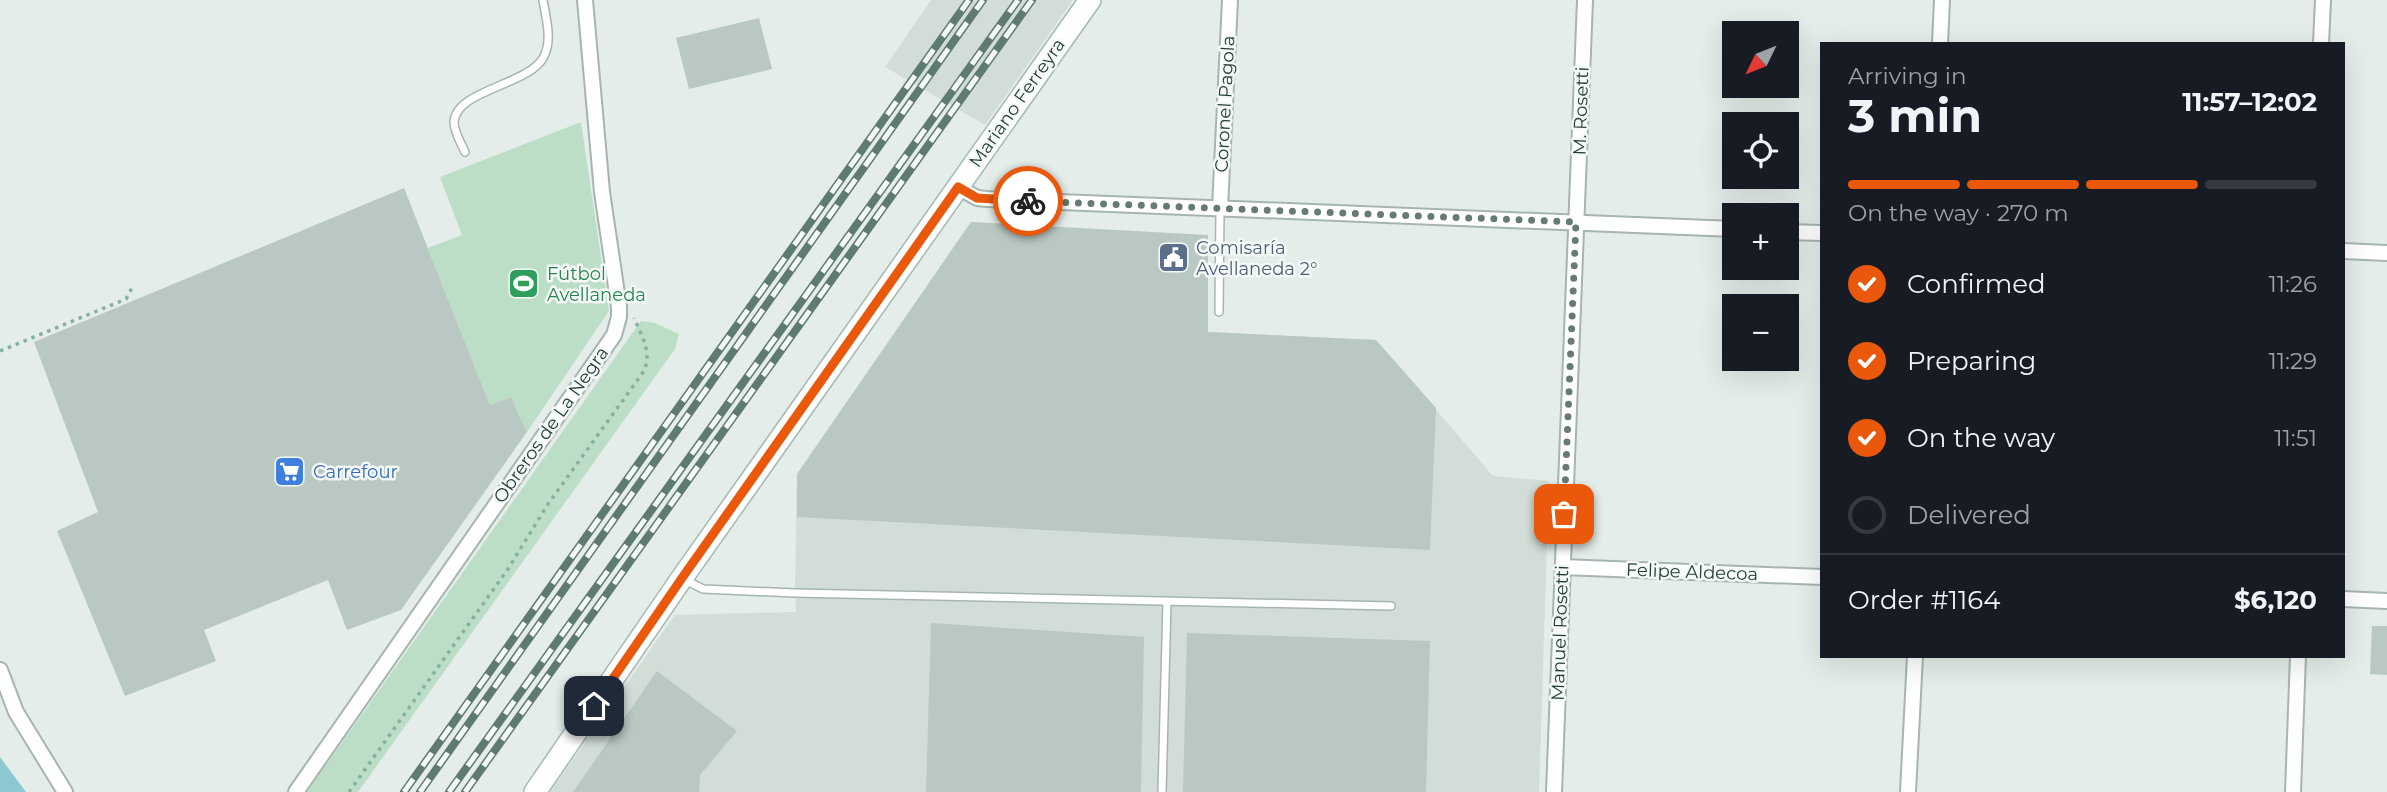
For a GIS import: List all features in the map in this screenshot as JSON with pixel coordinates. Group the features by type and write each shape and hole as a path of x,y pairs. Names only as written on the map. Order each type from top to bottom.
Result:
{"street":[{"name":"Obreros de La Negra","path":"296,792 614,335 619,307 602,192 585,0"},
{"name":"Mariano Ferreyra","path":"535,792 682,578 1090,0"},
{"name":"Coronel Pagola","path":"1220,208 1230,0"},
{"name":"M. Rosetti","path":"1576,222 1585,0"},
{"path":"1940,42 1942,0"},
{"path":"2321,42 2323,0"},
{"path":"958,187 977,198 987,200 1722,228"},
{"name":"Manuel Rosetti","path":"1555,792 1576,222"},
{"path":"1799,232 1820,233"},
{"path":"2345,251 2387,253"},
{"name":"Felipe Aldecoa","path":"1562,567 1820,577"},
{"path":"2345,599 2387,601"},
{"path":"1908,792 1915,658"},
{"path":"2293,792 2298,658"},
{"path":"0,670 16,712 65,792"}],"lane":[{"path":"465,152 454,121 459,110 468,101 535,70 545,57 548,40 543,0"},
{"path":"1219,312 1220,208"},
{"path":"682,578 703,589 1391,606"},
{"path":"1162,792 1167,602"}],"path":[{"path":"0,351 126,299 132,286"}],"shaded area":[{"path":"931,0 1073,0 985,125 885,67"},
{"path":"971,222 1140,233 1208,332 1376,340 1493,476 1549,481 1539,792 550,792 675,615 796,612 797,474"}],"green space":[{"name":"Fútbol Avellaneda","path":"581,122 609,311 527,432 511,397 490,405 428,248 462,235 440,177"},
{"path":"641,321 655,323 679,334 675,349 358,792 307,792"}],"water":[{"path":"0,757 26,792 0,792"}],"building":[{"path":"759,18 772,69 689,89 676,38"},
{"name":"Carrefour","path":"404,188 490,405 511,397 527,432 401,610 347,630 328,580 204,630 216,661 125,696 57,531 98,512 34,342"},
{"path":"971,222 1208,235 1208,332 1376,340 1436,408 1430,550 797,517 797,474"},
{"path":"931,623 1144,637 1141,792 926,792"},
{"path":"2372,626 2387,626 2387,675 2370,674"},
{"path":"1187,633 1430,641 1426,792 1183,792"},
{"path":"657,671 737,731 700,775 699,792 573,792"}],"railway":[{"path":"404,792 969,0"},
{"path":"420,792 983,0"},
{"path":"449,792 1018,0"},
{"path":"465,792 1032,0"}],"way so far":[{"path":"1028,201 1576,222 1564,514"}],"place":[{"name":"Comisaría Avellaneda 2°","path":"1173,258"},
{"name":"Fútbol Avellaneda","path":"524,284"},
{"name":"Carrefour","path":"290,472"}],"route":[{"path":"594,706 958,187 977,198 987,200 1028,201"}]}
